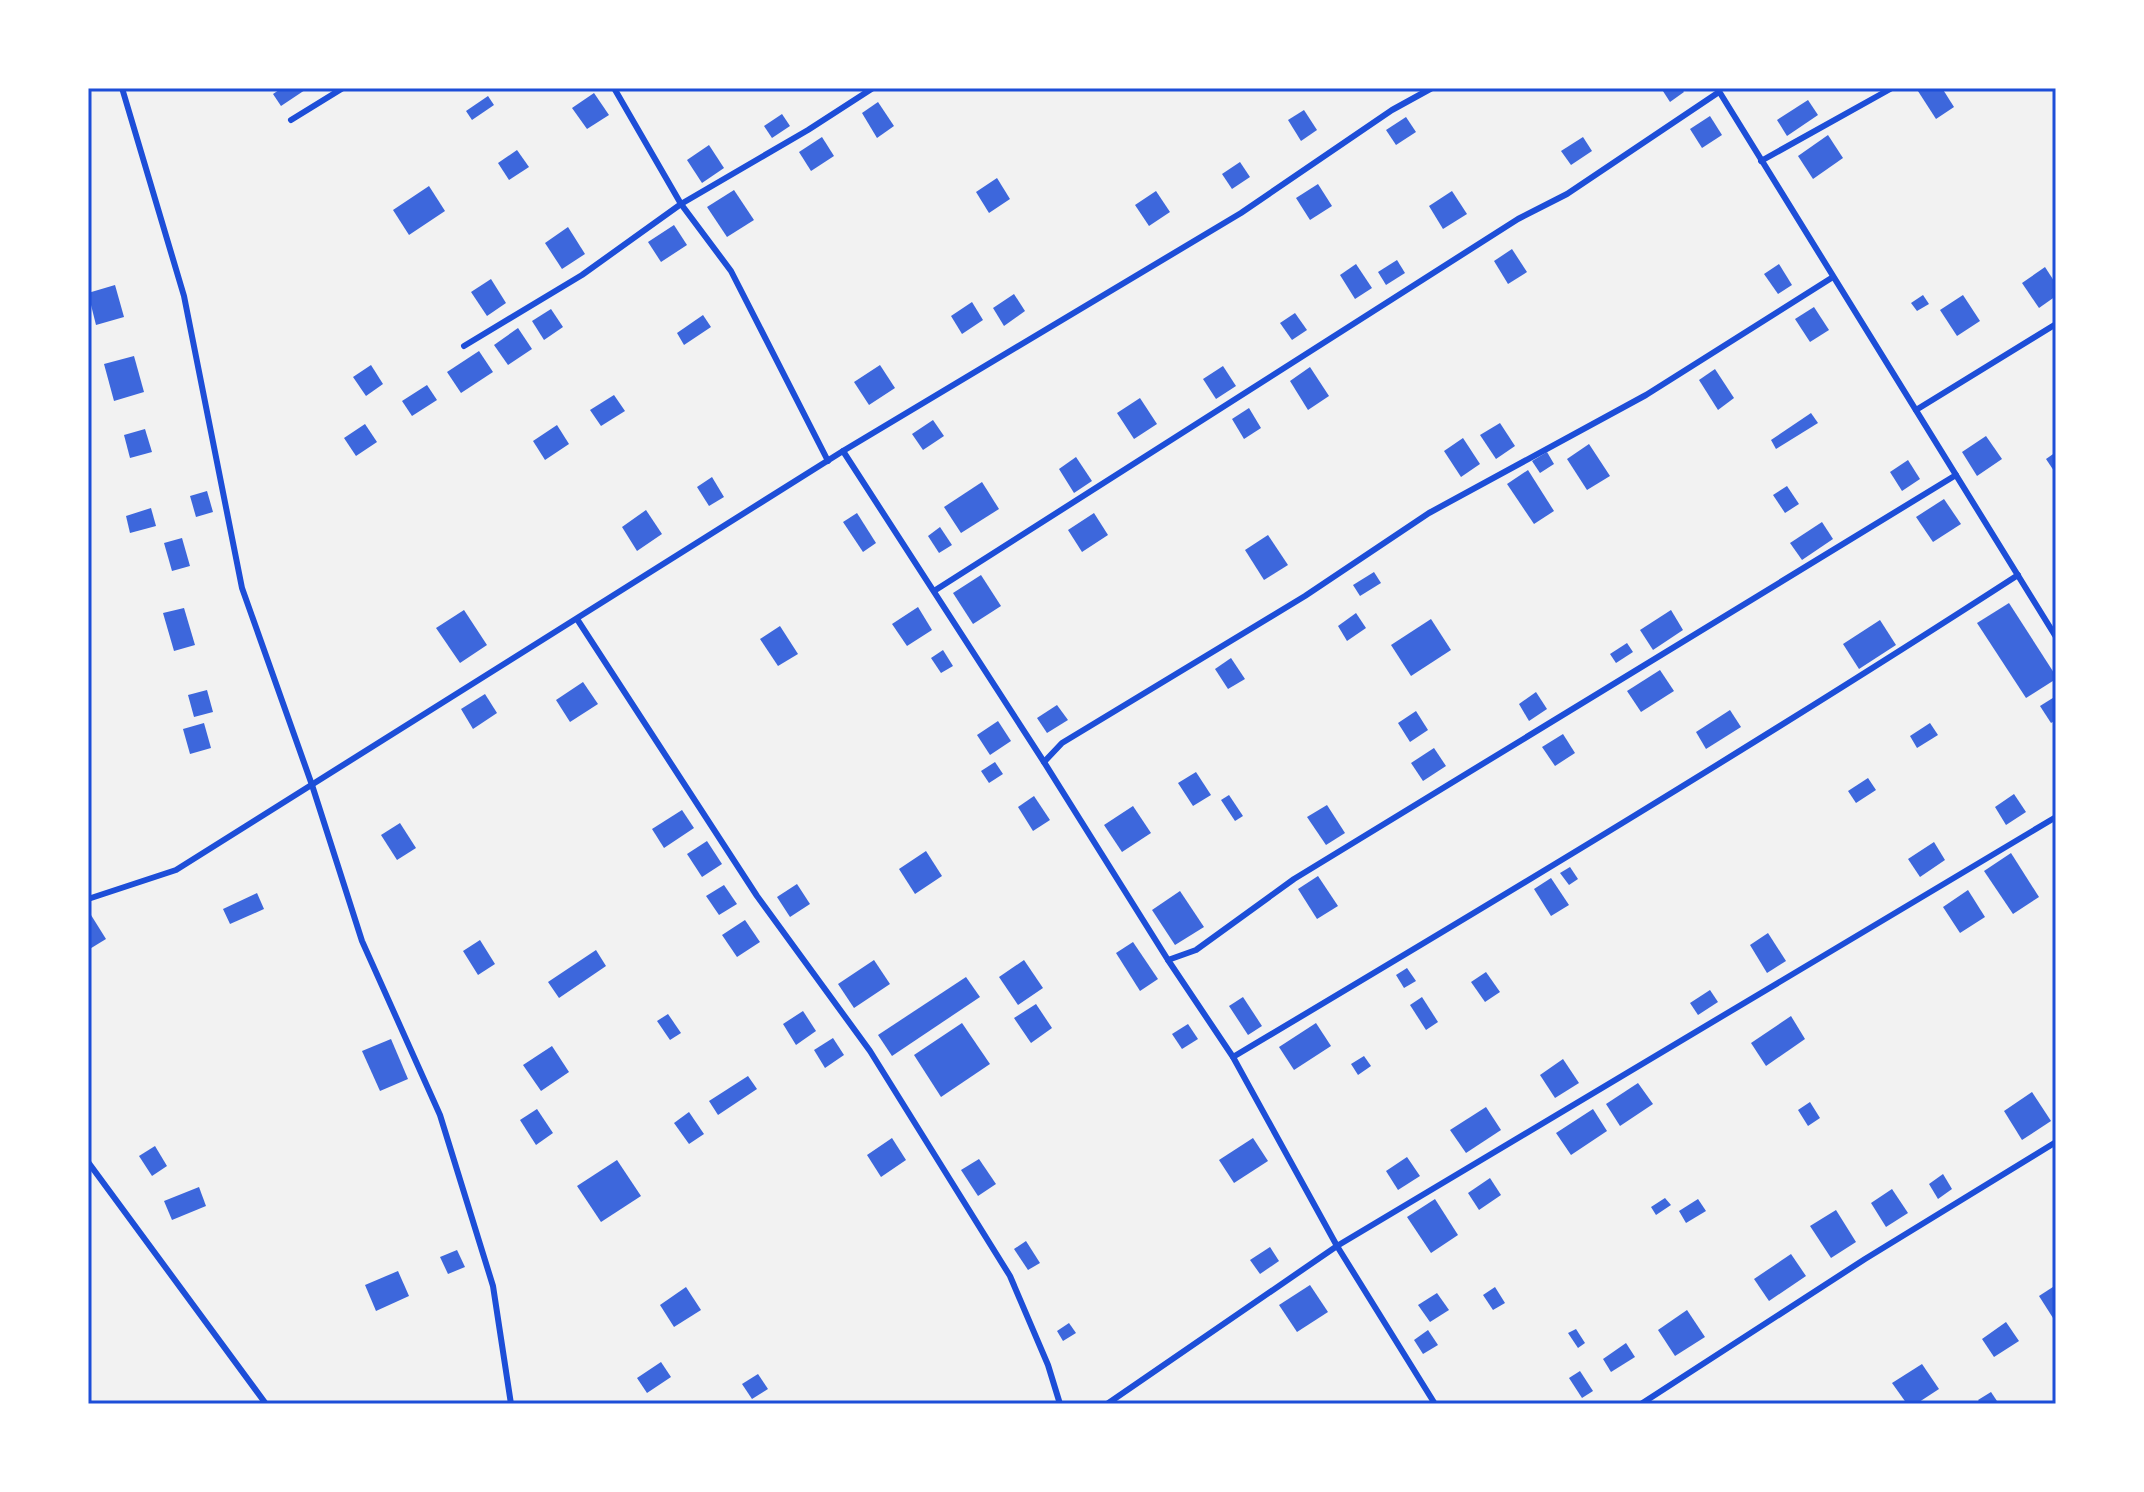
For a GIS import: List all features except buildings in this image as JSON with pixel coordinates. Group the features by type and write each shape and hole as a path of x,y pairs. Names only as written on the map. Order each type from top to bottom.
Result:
{"lane":[{"path":"122,88 184,296 242,588 312,785 362,941 440,1115 493,1286 511,1404"},
{"path":"291,120 343,88"},
{"path":"614,88 681,204 731,271 828,461"},
{"path":"464,346 582,275 681,204 873,88"},
{"path":"88,899 176,870 843,451 1241,213 1392,110 1432,88"},
{"path":"1761,161 1892,88"},
{"path":"934,591 1518,219 1567,194 1718,90 2056,637"},
{"path":"1044,762 1062,743 1305,596 1429,513 1646,395 1833,277"},
{"path":"1916,410 2056,324"},
{"path":"843,451 1233,1057 1337,1246 1435,1404"},
{"path":"1168,960 1196,950 1294,879 1956,475"},
{"path":"1233,1057 1638,816 2018,575"},
{"path":"577,619 757,896 870,1051 1010,1276 1048,1365 1060,1404"},
{"path":"1107,1404 1337,1246 2056,817"},
{"path":"1641,1404 1865,1259 2056,1142"},
{"path":"88,1162 266,1404"}]}
